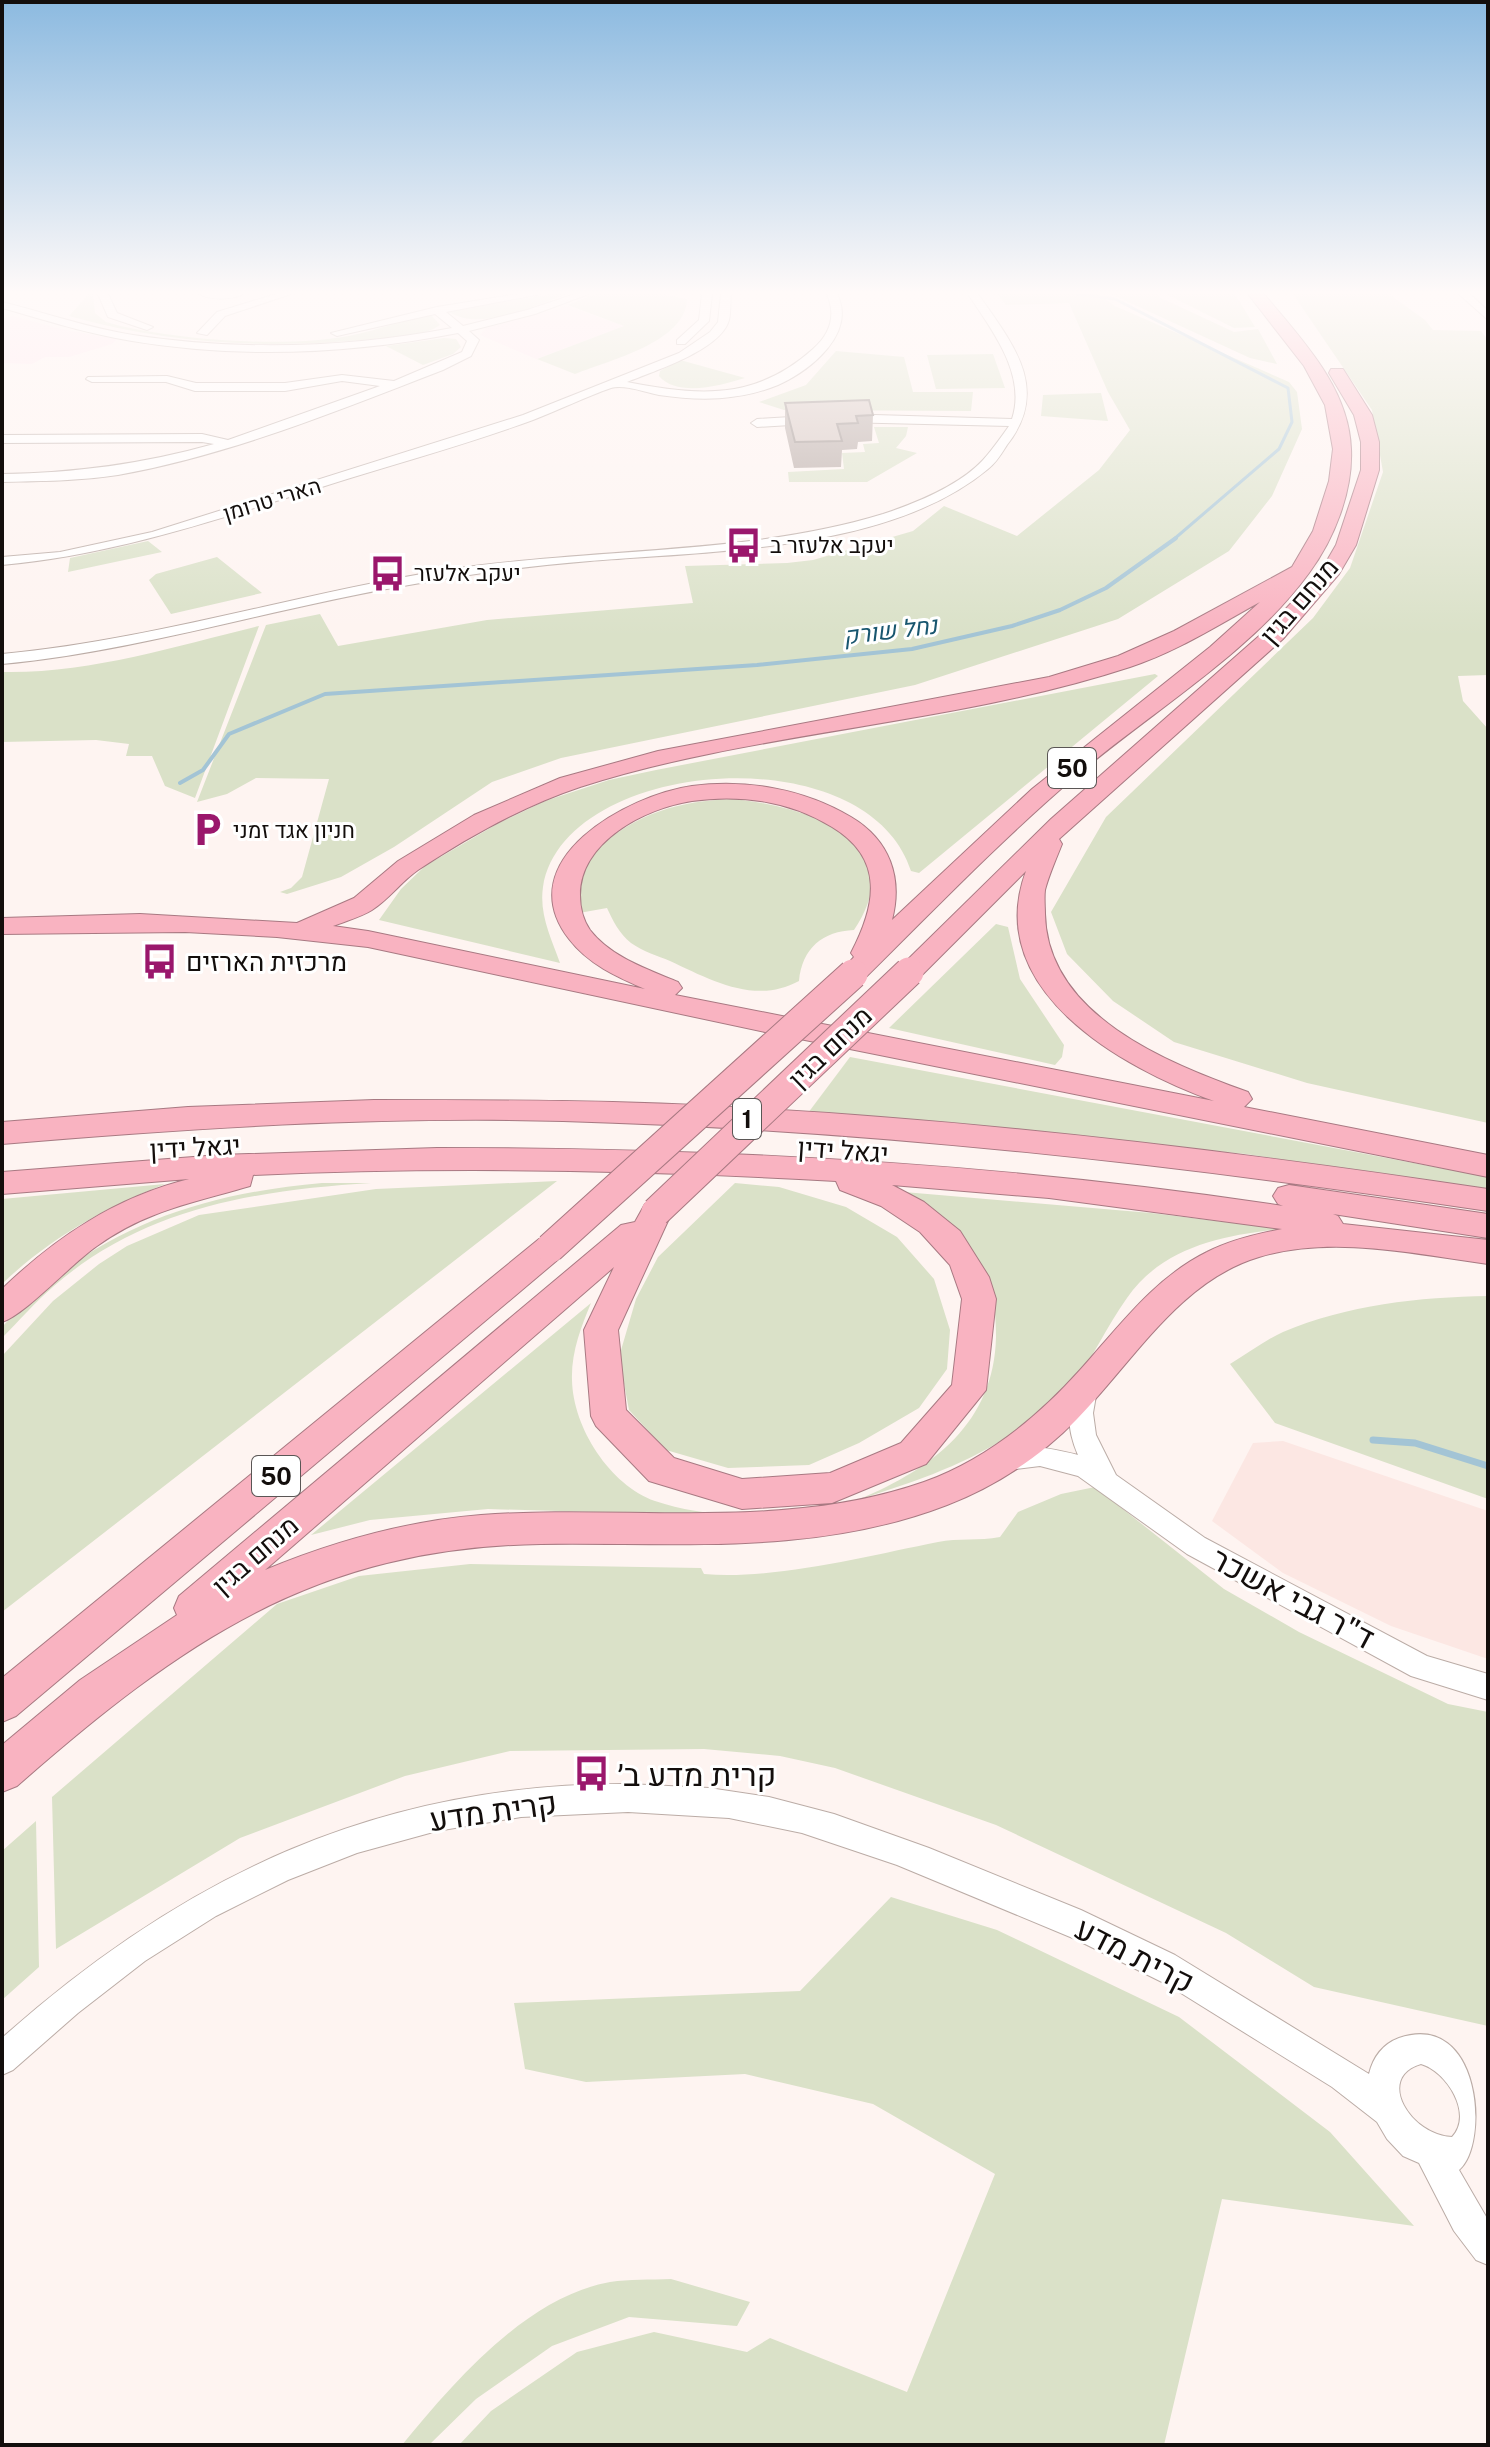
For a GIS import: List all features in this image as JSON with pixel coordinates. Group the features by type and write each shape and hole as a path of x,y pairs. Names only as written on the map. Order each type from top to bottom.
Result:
{"highway":[{"name":"מנחם בגין","path":"2,1703 550,1248 853,974 1067,772 1254,618 1300,571 1316,545 1338,479 1342,451 1339,418 1335,408"},
{"name":"מנחם בגין","path":"2,1772 620,1253 656,1212 1060,824 1275,634 1329,574 1346,545 1370,470 1370,442 1359,408"},
{"path":"303,930 363,904 407,866 483,820 546,792 614,769 1054,683 1126,661 1182,636 1300,571"},
{"path":"765,1023 626,970 596,951 578,933 566,900 567,881 582,851 608,826 645,807 675,797 725,792 770,794 806,805 843,822 873,848 883,868 886,885 875,934 853,974"},
{"path":"1060,824 1030,889 1028,923 1039,957 1063,995 1094,1028 1138,1057 1188,1083 1248,1103 1488,1164"},
{"path":"2,926 128,921 303,930 368,939 765,1023 1488,1164"},
{"name":"יגאל ידין","path":"2,1133 268,1115 629,1113 994,1136 1267,1167 1488,1200"},
{"name":"יגאל ידין","path":"2,1164 210,1146 390,1139 592,1139 773,1145 1104,1173 1488,1226"},
{"path":"2,1183 150,1169 440,1158 790,1167 1073,1190 1292,1218 1488,1252"},
{"path":"2,1309 55,1262 114,1220 145,1204 174,1194 317,1161"},
{"path":"620,1253 597,1343 596,1376 608,1417 630,1449 650,1463 696,1486 732,1494 774,1497 808,1495 841,1486 910,1457 943,1426 969,1390 980,1354 984,1323 978,1287 964,1260 941,1232 903,1202 864,1185 790,1167"},
{"path":"79,1706 136,1659 190,1625 300,1571 358,1551 417,1538 481,1530 703,1532 800,1527 894,1508 935,1494 994,1464 1034,1437 1085,1389 1172,1290 1204,1268 1239,1251 1295,1238 1329,1236 1377,1238 1488,1252"}],"street":[{"path":"2,478 58,477 136,468 230,445 329,408"},
{"name":"הארי טרומן","path":"2,550 58,546 146,526 524,408"},
{"name":"הארי טרומן","path":"2,561 60,556 155,535 501,427 551,408"},
{"path":"2,659 107,646 444,575 558,560 732,548 846,528 926,500 976,472 1002,449 1018,423 1020,408"},
{"path":"757,423 840,418 1018,423"},
{"path":"2,439 202,438 230,445"},
{"name":"ד\"ר גבי אשכר","path":"1085,1389 1079,1409 1085,1442 1093,1460 1111,1483"},
{"name":"ד\"ר גבי אשכר","path":"994,1464 1021,1457 1058,1458 1085,1467 1209,1553 1421,1667 1488,1687"},
{"name":"קרית מדע","path":"2,2059 96,1979 155,1935 205,1904 293,1862 375,1831 458,1812 536,1801 638,1798 724,1802 824,1824 1054,1914 1150,1958 1283,2040 1331,2065 1388,2110"},
{"path":"1421,2048 1444,2053 1483,2094 1480,2137 1446,2152 1403,2133 1388,2110 1383,2088 1387,2069 1400,2053 1421,2048"},
{"name":"קרית מדע","path":"1331,2065 1387,2069"},
{"path":"1446,2152 1464,2214 1488,2248"}],"shaded area":[{"path":"1283,1441 1488,1511 1488,1659 1391,1626 1283,1573 1212,1521 1253,1443"}],"green space":[{"path":"778,408 971,408 971,411"},
{"path":"1042,408 1105,408 1108,421 1041,416"},
{"path":"1117,408 1299,408 1302,429 1272,496 1229,551 1118,619 915,685 561,758 492,782 394,847 341,877 287,894 280,892 291,888 302,877 329,779 256,778 227,794 197,802 266,625 320,614 338,646 487,620 693,603 685,566 813,560 913,531 944,506 1017,536 1099,470 1130,430"},
{"path":"1488,408 1488,675 1458,676 1463,701 1488,729 1488,1123 1307,1083 1174,1042 1113,1001 1067,954 1051,912 1106,817 1313,618 1350,568 1383,472 1372,410"},
{"path":"874,427 908,427 906,436 896,448 917,453 867,482 789,482 788,472 844,469 842,453 865,452 863,444 879,443"},
{"path":"148,541 162,552 68,572 70,558"},
{"path":"217,557 262,593 171,614 149,580 156,574"},
{"path":"259,626 195,798 165,786 152,756 126,756 129,744 96,740 2,742 2,672 99,664"},
{"path":"1155,674 1158,676 919,873 911,871 883,827 838,797 780,781 718,779 657,789 603,811 563,844 543,887 542,897 547,926 560,963 379,920 401,889 425,866 497,824 545,801 609,780"},
{"path":"732,799 788,809 842,832 861,850 871,872 869,898 854,930 833,934 816,944 804,959 799,981 783,988 750,990 717,982 631,943 607,908 579,913 581,872 611,837 659,811"},
{"path":"996,924 1008,927 1020,979 1064,1045 1062,1057 1055,1065 889,1028"},
{"path":"850,1057 1488,1177 1488,1192 1246,1154 808,1113"},
{"path":"557,1181 2,1612 2,1356 53,1301 99,1264 127,1246 199,1215 376,1189"},
{"path":"322,1183 371,1183 244,1198 163,1221 88,1259 47,1292 2,1338 2,1327 71,1266 108,1242 147,1223 231,1197"},
{"path":"735,1183 779,1187 846,1207 897,1237 934,1279 950,1330 947,1369 919,1408 859,1443 809,1465 728,1468 666,1450 629,1410 619,1357 636,1299 658,1257"},
{"path":"165,1184 121,1203 59,1238 2,1284 2,1199"},
{"path":"904,1192 1151,1213 1282,1229 1217,1240 1176,1255 1141,1281 1072,1386 1044,1410 980,1453 910,1483 860,1499 912,1473 955,1439 984,1394 993,1367 995,1316 987,1283"},
{"path":"1488,1296 1488,1499 1275,1423 1230,1364 1283,1332 1332,1315 1384,1304"},
{"path":"591,1303 575,1350 572,1380 579,1417 597,1452 623,1482 655,1501 734,1516 488,1509 370,1520 311,1535"},
{"path":"1095,1487 1224,1589 1299,1632 1448,1704 1488,1712 1488,2026 1314,1987 1226,1933 996,1825 835,1768 780,1756 704,1749 510,1751 405,1776 240,1838 56,1949 52,1797 277,1604 359,1576 470,1564 701,1568 704,1574 732,1575 791,1570 946,1541 1000,1537 1018,1512 1061,1494"},
{"path":"36,1821 39,1967 2,2000 2,1851"},
{"path":"891,1897 997,1930 1179,2017 1330,2132 1414,2226 1222,2199 1164,2445 459,2445 491,2411 577,2352 654,2332 747,2352 770,2338 907,2392 995,2174 873,2104 745,2074 586,2082 525,2069 514,2003 800,1991"},
{"path":"671,2279 750,2302 737,2326 629,2317 552,2346 476,2399 429,2445 402,2445 468,2370 521,2324 549,2305 579,2291 610,2282"}],"building":[{"path":"786,408 871,408 873,415 856,416 858,423 837,424 842,441 795,442"}],"waterway":[{"name":"נחל שורק","path":"1173,540 1279,449 1292,422 1290,408"},
{"name":"נחל שורק","path":"180,783 203,770 229,734 325,694 757,665 912,649 1012,626 1060,610 1106,588 1176,538"},
{"path":"1373,1440 1415,1443 1488,1466"}],"place":[{"name":"יעקב אלעזר ב","path":"744,545"},
{"name":"יעקב אלעזר","path":"388,573"},
{"name":"חניון אגד זמני","path":"207,830"},
{"name":"מרכזית הארזים","path":"160,961"},
{"name":"קרית מדע ב׳","path":"592,1774"}]}
